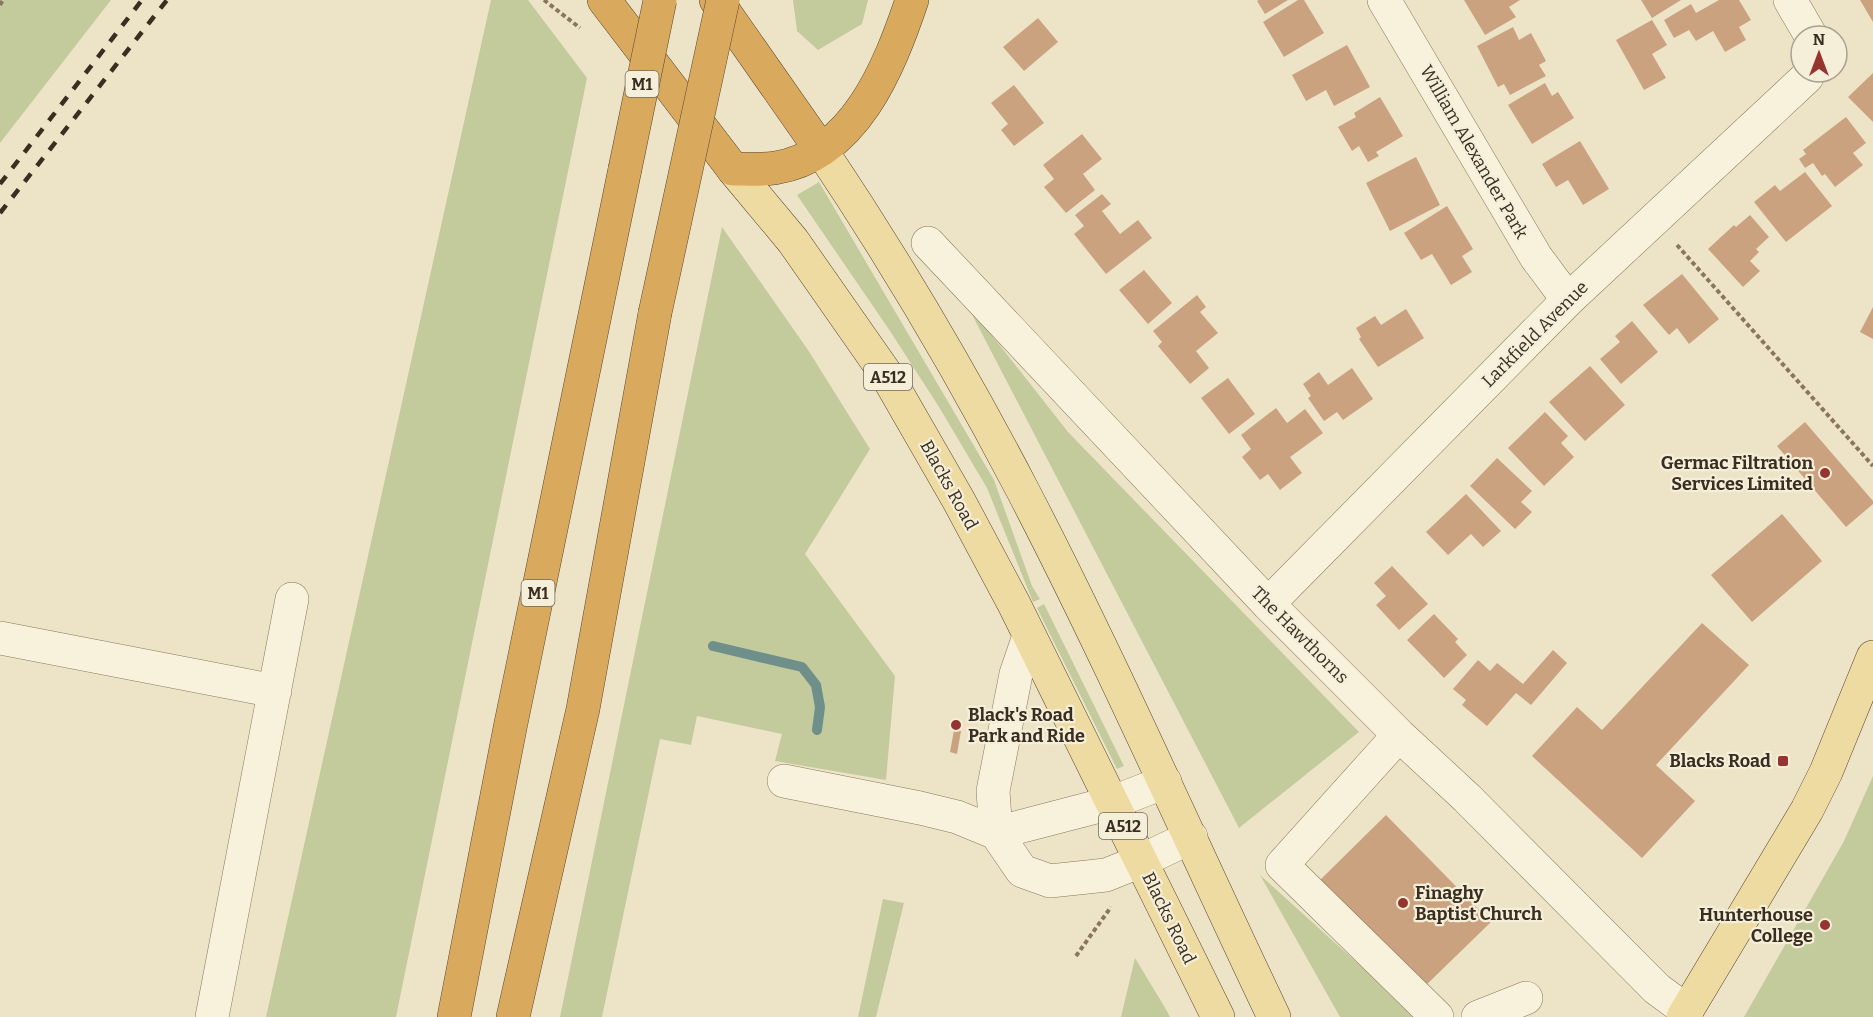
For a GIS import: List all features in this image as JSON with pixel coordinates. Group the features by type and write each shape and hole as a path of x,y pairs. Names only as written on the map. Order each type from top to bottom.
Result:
{"highway":[{"name":"Blacks Road","path":"604,0 733,169"},
{"name":"M1","path":"454,1017 510,728 660,0"},
{"path":"716,0 821,150"},
{"path":"513,1017 583,709 655,313 723,0"},
{"path":"733,169 774,168 794,163 821,150 856,118 880,81 897,43 912,0"}],"main road":[{"path":"821,150 906,281 1027,499 1165,782 1274,1017"},
{"name":"Blacks Road","path":"733,169 793,240 886,374 964,511 1029,636 1218,1017"},
{"path":"1685,1014 1807,810 1826,772 1873,657"}],"street":[{"name":"William Alexander Park","path":"1384,0 1536,257 1568,300"},
{"path":"1790,0 1804,24"},
{"name":"Larkfield Avenue","path":"1268,604 1568,300 1800,84"},
{"name":"The Hawthorns","path":"928,243 1268,604 1399,735 1467,798 1657,989 1685,1014"},
{"path":"212,1017 292,599"},
{"path":"1029,636 1016,674 993,791 996,833 1022,871 1050,882 1106,875 1191,837"},
{"path":"0,638 275,691"},
{"path":"1399,735 1282,865 1437,1017"},
{"path":"783,781 957,817 996,833 1111,803 1165,782"},
{"path":"1478,1017 1526,998"}],"path":[{"path":"0,5 3,0"},
{"path":"544,0 580,28"},
{"path":"1655,219 1873,466"},
{"path":"1076,956 1113,906"}],"green space":[{"path":"0,0 111,0 0,143"},
{"path":"491,0 528,0 587,78 396,1017 266,1017"},
{"path":"793,0 868,0 862,24 818,50 797,31"},
{"path":"819,182 994,480 1032,586 1040,599 1033,602 987,488 939,407 797,195"},
{"path":"722,227 808,350 870,449 805,554 895,676 886,780 775,761 782,734 697,716 691,745 660,739 602,1017 560,1017"},
{"path":"965,301 1068,432 1359,732 1239,828"},
{"path":"1044,604 1124,766 1117,769 1037,608"},
{"name":"Hunterhouse College","path":"1873,776 1873,1017 1744,1017 1844,841"},
{"path":"1260,875 1417,1017 1340,1017"},
{"path":"883,899 904,903 876,1017 858,1017"},
{"path":"1135,958 1167,1011 1170,1017 1121,1017"}],"building":[{"path":"1288,0 1265,14 1257,1"},
{"path":"1298,0 1304,0 1324,33 1284,57 1263,22"},
{"path":"1464,0 1520,0 1509,7 1516,17 1485,35"},
{"path":"1641,0 1681,0 1652,18"},
{"path":"1719,0 1739,0 1751,20 1739,27 1746,40 1725,52 1713,31 1696,41 1689,30 1674,38 1664,20 1691,4 1696,13"},
{"path":"1860,0 1873,0 1873,22"},
{"path":"1038,18 1058,42 1024,71 1003,47"},
{"path":"1652,20 1667,45 1652,54 1666,78 1644,90 1616,40"},
{"path":"1513,27 1519,40 1531,33 1546,61 1539,65 1546,76 1510,95 1504,84 1498,87 1477,46"},
{"path":"1347,45 1370,87 1334,106 1326,90 1306,101 1292,75"},
{"path":"1873,73 1873,122 1848,97"},
{"path":"1545,83 1552,96 1558,92 1574,118 1532,144 1508,105"},
{"path":"1014,85 1044,123 1014,146 1001,130 1008,124 991,103"},
{"path":"1380,97 1403,136 1376,152 1379,156 1368,162 1359,146 1352,151 1338,127 1356,117 1354,113"},
{"path":"1846,117 1866,143 1853,153 1863,165 1835,187 1825,174 1822,176 1813,163 1805,168 1799,159 1806,154 1803,150"},
{"path":"1082,134 1102,159 1083,174 1095,190 1066,213 1044,187 1054,179 1043,165"},
{"path":"1580,141 1609,189 1583,205 1568,180 1556,187 1542,164"},
{"path":"1416,157 1440,205 1390,231 1366,183"},
{"path":"1805,172 1832,206 1786,242 1754,202 1775,185 1780,191"},
{"path":"1102,194 1111,204 1102,211 1120,234 1138,220 1152,238 1106,274 1074,234 1084,226 1075,215"},
{"path":"1447,206 1473,249 1462,256 1472,272 1451,285 1432,254 1421,260 1404,233"},
{"path":"1750,215 1769,237 1756,249 1759,252 1750,261 1760,271 1743,287 1708,249 1734,225 1736,227"},
{"path":"1144,270 1172,303 1148,324 1119,290"},
{"path":"1682,274 1719,319 1689,344 1677,328 1669,335 1643,305"},
{"path":"1197,295 1206,307 1200,312 1218,333 1196,351 1209,368 1190,384 1158,346 1162,342 1153,331"},
{"path":"1873,307 1873,339 1860,332"},
{"path":"1406,309 1424,338 1378,367 1359,339 1361,337 1356,328 1375,316 1381,325"},
{"path":"1632,321 1658,352 1621,384 1600,359 1620,342 1615,336"},
{"path":"1590,366 1625,405 1585,441 1549,402"},
{"path":"1352,368 1373,399 1343,420 1337,412 1324,421 1308,398 1311,396 1303,384 1319,372 1328,385"},
{"path":"1228,378 1255,414 1229,434 1201,398"},
{"path":"1276,408 1287,423 1305,409 1323,433 1290,457 1302,473 1280,490 1268,474 1260,480 1242,457 1251,449 1241,435"},
{"path":"1545,412 1568,436 1561,443 1574,457 1544,486 1508,448"},
{"name":"Germac Filtration Services Limited","path":"1805,422 1873,501 1873,504 1846,527 1777,446"},
{"path":"1497,458 1532,491 1521,502 1532,512 1515,529 1470,486"},
{"path":"1466,494 1501,531 1483,547 1471,534 1448,555 1426,532"},
{"path":"1782,514 1822,561 1752,622 1711,575"},
{"path":"1392,566 1428,604 1399,630 1376,605 1386,596 1374,583"},
{"path":"1434,614 1458,639 1455,642 1467,655 1444,678 1407,640"},
{"path":"1702,623 1749,665 1656,765 1695,801 1642,858 1532,756 1577,707 1602,730"},
{"path":"1553,650 1567,663 1531,705 1516,693 1487,726 1462,705 1466,700 1453,689 1478,660 1490,671 1497,663 1523,684"},
{"path":"954,730 961,731 957,754 950,752"},
{"name":"Finaghy Baptist Church","path":"1386,815 1491,922 1421,990 1316,884"}],"waterway":[{"path":"713,646 802,667 816,685 820,707 817,730"}],"railway":[{"path":"0,184 142,0"},
{"path":"0,213 167,0"}],"place":[{"name":"Germac Filtration Services Limited","path":"1825,473"},
{"name":"Black's Road Park and Ride","path":"956,725"},
{"name":"Blacks Road","path":"1783,761"},
{"name":"Finaghy Baptist Church","path":"1403,903"},
{"name":"Hunterhouse College","path":"1825,925"}]}
